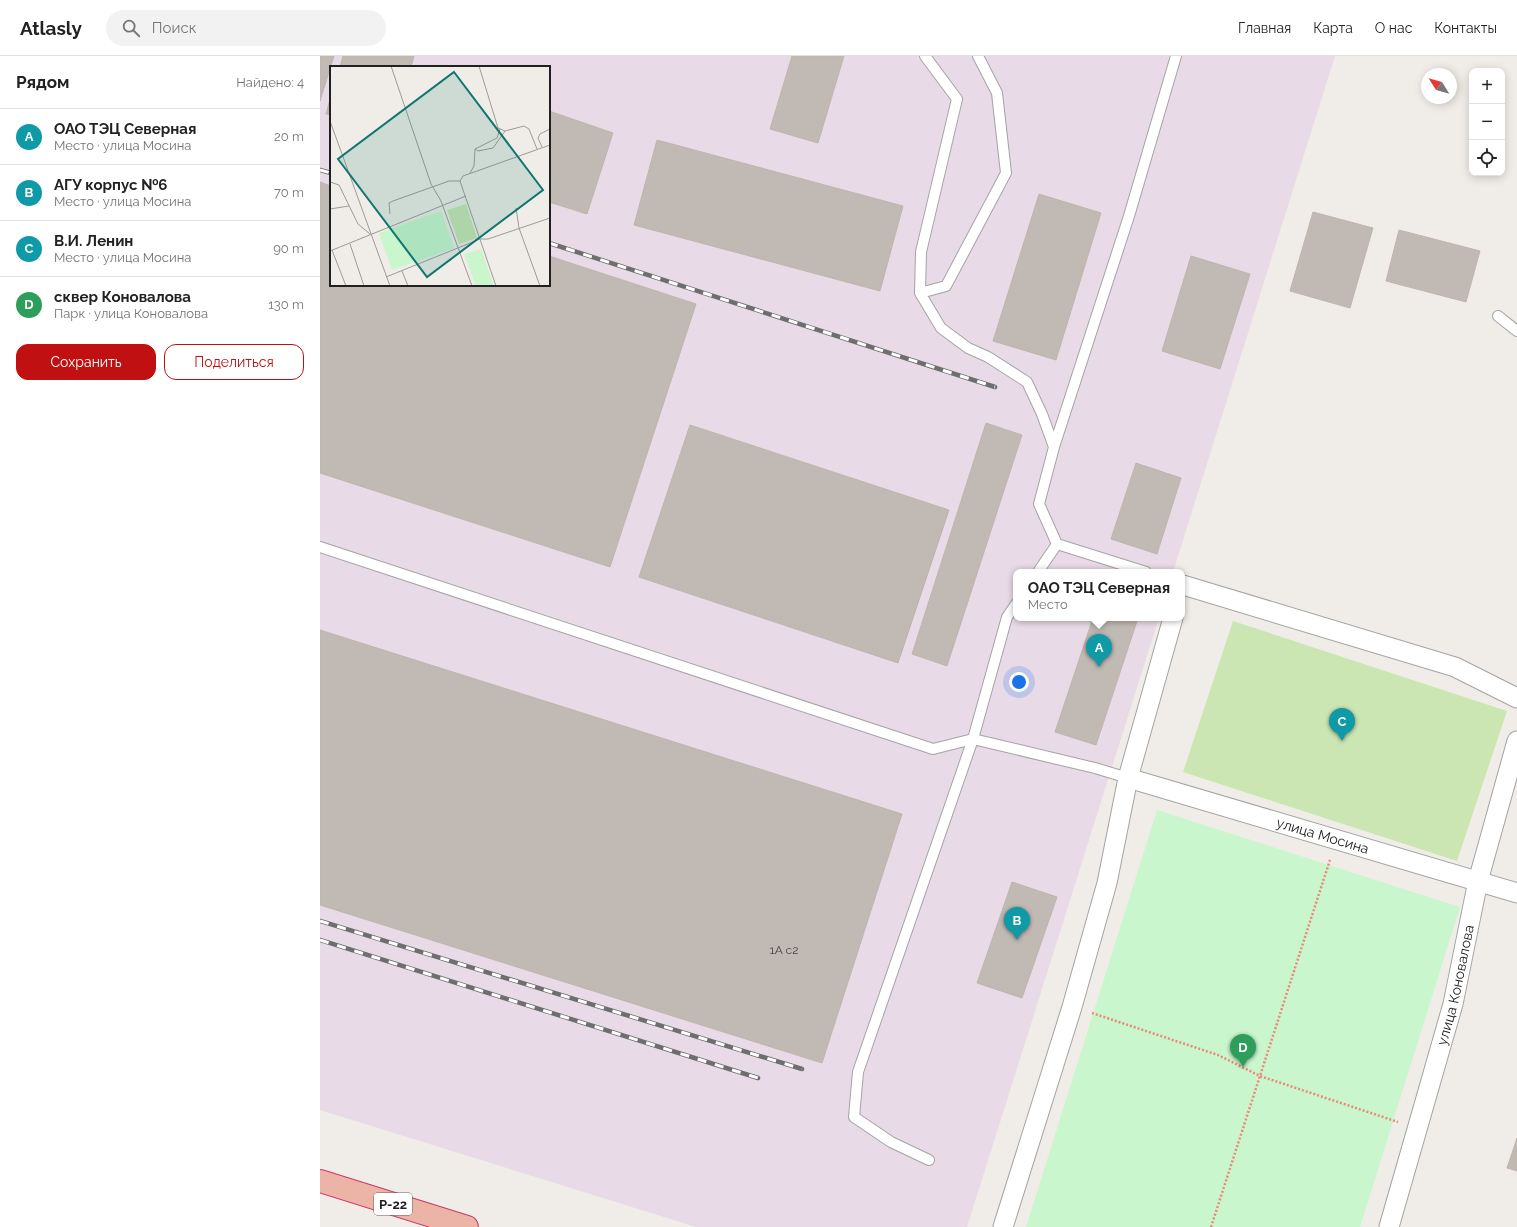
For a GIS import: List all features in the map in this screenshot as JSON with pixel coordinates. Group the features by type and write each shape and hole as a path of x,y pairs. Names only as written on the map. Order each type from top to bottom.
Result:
{"highway":[{"name":"Р-22","path":"320,1181 467,1227"}],"street":[{"path":"1185,586 1456,667 1517,698"},
{"path":"1003,1227 1072,1007 1107,883 1128,778 1172,621"},
{"name":"улица Коновалова","path":"1388,1227 1453,1004 1478,881 1517,741"},
{"name":"улица Мосина","path":"1128,778 1517,893"}],"lane":[{"path":"925,56 957,99 921,252 920,293 941,328 968,348 988,357 1026,382 1042,414 1054,447"},
{"path":"920,293 946,286 1006,173 997,93 978,56"},
{"path":"1136,569 1057,544 1038,504 1054,447 1129,216 1176,56"},
{"path":"1498,316 1517,331"},
{"path":"1040,569 1057,544"},
{"path":"320,547 933,749 972,739 1095,768 1128,778"},
{"path":"929,1160 891,1142 854,1116 858,1072 972,739 1007,617 1013,608"}],"path":[{"path":"1211,1227 1337,841"},
{"path":"1072,1007 1218,1055 1260,1076 1417,1129"}],"shaded area":[{"path":"320,56 1335,56 1174,569 1013,569 1013,621 1158,621 967,1227 696,1227 320,1110"}],"green space":[{"path":"1233,621 1507,711 1457,861 1183,772"},
{"path":"1157,810 1460,907 1360,1227 1026,1227"}],"building":[{"path":"320,56 334,56 330,66 320,101"},
{"path":"343,56 414,56 411,66 340,66"},
{"path":"792,56 844,56 818,143 770,129"},
{"path":"330,100 330,115 326,114"},
{"path":"550,111 613,133 587,214 550,202"},
{"path":"657,140 903,206 880,291 634,225"},
{"path":"320,182 330,186 330,286 550,286 550,256 696,304 610,567 320,473"},
{"path":"1039,194 1101,213 1056,360 993,341"},
{"path":"1313,212 1373,228 1350,308 1290,291"},
{"path":"1399,230 1480,251 1466,302 1386,281"},
{"path":"1191,256 1250,274 1220,369 1162,351"},
{"path":"986,423 1022,435 947,666 912,654"},
{"path":"690,425 949,510 898,663 639,577"},
{"path":"1136,463 1181,478 1157,554 1111,539"},
{"path":"1092,621 1137,621 1096,745 1055,732"},
{"path":"320,630 902,814 822,1063 320,905"},
{"path":"1012,882 1057,897 1022,998 977,983"},
{"path":"1517,1138 1517,1171 1507,1168"}],"railway":[{"path":"320,170 330,173"},
{"path":"550,243 995,387"},
{"path":"320,921 802,1069"},
{"path":"320,940 758,1078"}],"place":[{"name":"ОАО ТЭЦ Северная","path":"1099,667"},
{"name":"В.И. Ленин","path":"1342,741"},
{"name":"АГУ корпус №6","path":"1017,940"},
{"name":"сквер Коновалова","path":"1243,1067"}]}
